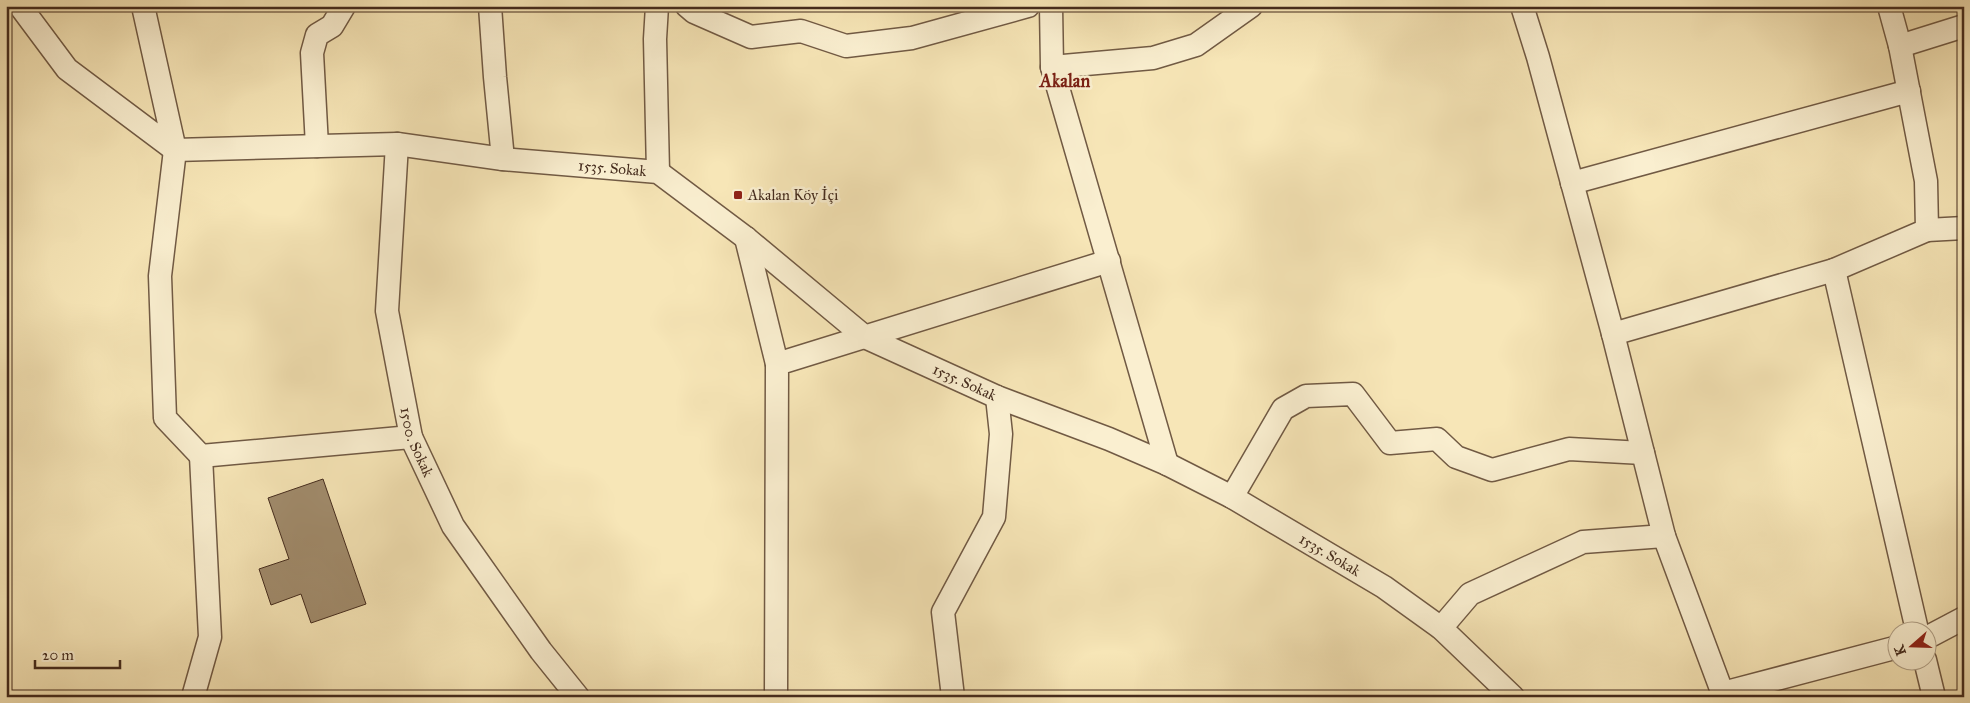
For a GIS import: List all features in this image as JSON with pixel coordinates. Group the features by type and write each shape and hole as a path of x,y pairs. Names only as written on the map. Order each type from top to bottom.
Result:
{"street":[{"path":"20,6 68,68 175,150"},
{"path":"143,6 175,150 160,276 165,418 200,456 210,637 193,697"},
{"path":"317,146 312,53 317,35 332,26 344,6"},
{"path":"490,6 503,159"},
{"path":"657,6 655,40 658,172"},
{"path":"687,6 694,12 751,37 801,31 846,46 912,38 1028,6"},
{"path":"1051,6 1052,67 1167,464"},
{"path":"1522,6 1538,57 1613,334 1664,536 1723,695 1888,650"},
{"path":"1889,6 1900,46 1926,181 1927,230"},
{"path":"1052,67 1153,58 1196,45 1248,7"},
{"path":"1900,46 1964,26"},
{"path":"1572,183 1909,91"},
{"name":"1535. Sokak","path":"175,150 397,144 503,159 658,172 746,238 865,337 997,397 1110,439 1167,464 1232,498 1384,587 1441,628 1513,697"},
{"name":"1500. Sokak","path":"397,144 387,311 411,437 453,526 541,651 578,697"},
{"path":"1613,334 1834,270 1927,230 1964,228"},
{"path":"746,238 777,364 776,697"},
{"path":"777,364 1109,261"},
{"path":"1834,270 1915,620"},
{"path":"1232,498 1283,409 1306,396 1353,394 1390,443 1437,439 1456,457 1492,470 1568,449 1643,453"},
{"path":"953,697 943,612 994,517 1001,434 997,397"},
{"path":"200,456 411,437"},
{"path":"1441,628 1470,594 1583,542 1664,536"},
{"path":"1938,632 1964,618"},
{"path":"1927,670 1934,697"}],"building":[{"path":"323,479 366,604 311,623 301,594 271,605 259,569 289,559 268,498"}],"place":[{"name":"Akalan Köy İçi","path":"738,195"}],"district":[{"name":"Akalan","path":"1065,81"}]}
